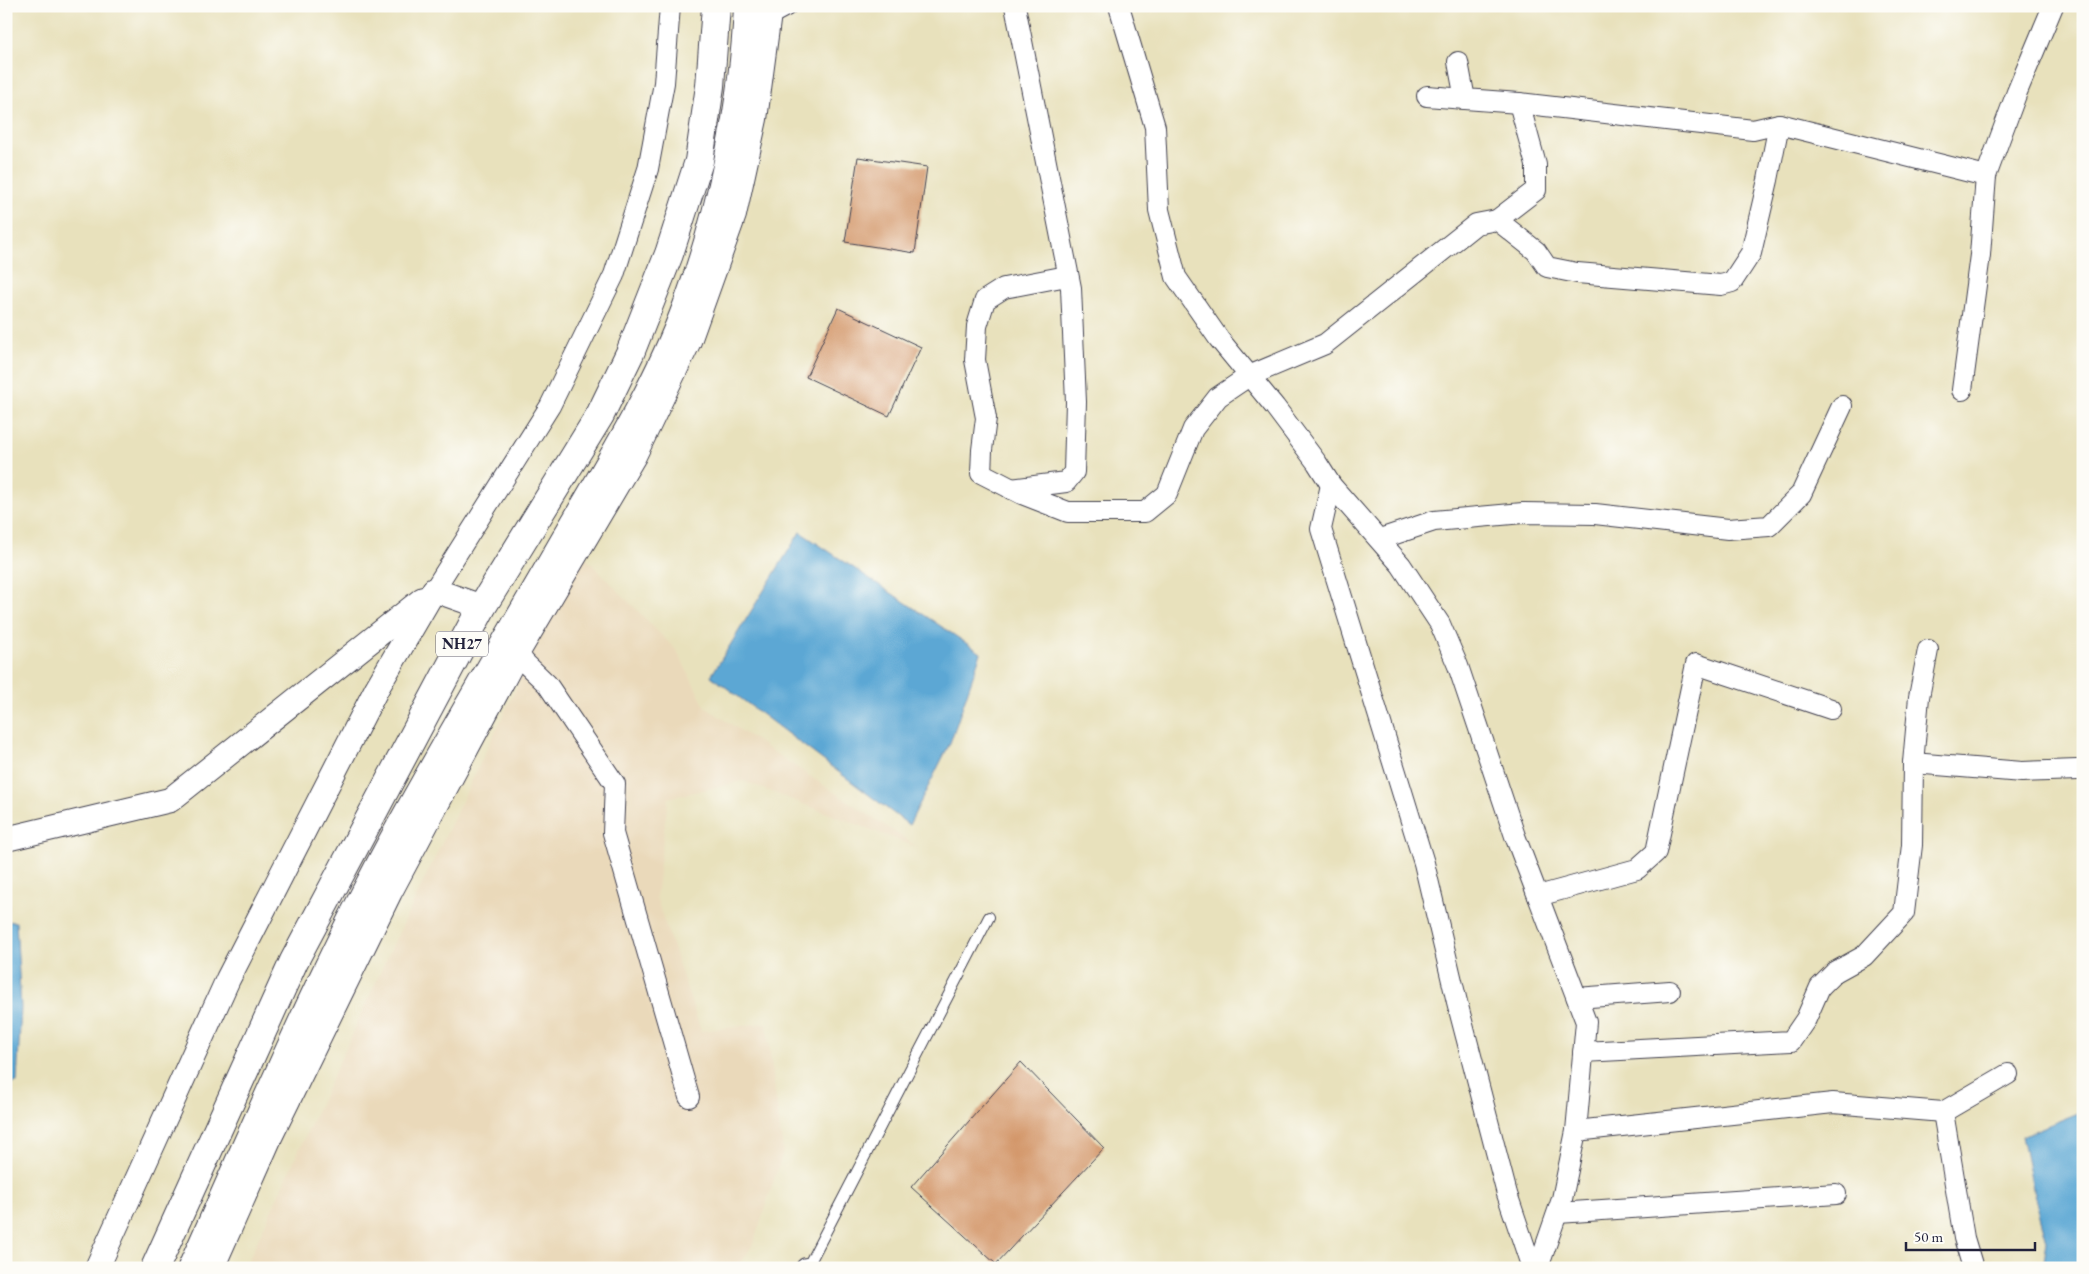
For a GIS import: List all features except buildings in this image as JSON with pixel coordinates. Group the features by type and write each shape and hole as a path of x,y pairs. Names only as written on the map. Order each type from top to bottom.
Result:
{"highway":[{"name":"NH27","path":"155,1268 294,961 482,607 600,415 630,353 653,299 699,161 710,86 716,6"},
{"name":"NH27","path":"192,1268 324,975 381,863 449,740 608,470 662,364 686,308 720,196 738,105 745,47 768,8"}],"street":[{"path":"97,1268 228,979 377,688 434,590 550,406 614,275 648,168 664,83 670,6"},
{"path":"1012,489 1066,482 1074,472 1076,402 1071,288 1067,276 1015,6"},
{"path":"1119,6 1155,126 1159,210 1176,277 1219,339 1317,463 1331,485 1401,565 1440,624 1458,666 1515,836 1546,912 1586,1022 1576,1131 1562,1199 1538,1268"},
{"path":"1962,390 1980,255 1986,176 2017,92 2053,6"},
{"path":"212,1268 271,1135 390,892 518,652 634,456 689,341 734,216 755,119 768,8"},
{"path":"1458,62 1465,99"},
{"path":"1427,96 1519,102 1753,130 1779,124 1986,176"},
{"path":"1067,276 1004,288 985,300 977,326 974,360 986,418 981,473 1012,489 1068,512 1145,512 1167,494 1193,429 1218,397 1249,376 1325,344 1476,224 1497,220 1536,190 1536,165 1519,102"},
{"path":"1497,220 1536,252 1547,268 1577,273 1721,285 1732,282 1751,253 1779,124"},
{"path":"1380,539 1434,521 1523,514 1594,514 1728,530 1769,526 1801,494 1842,406"},
{"path":"1331,485 1321,529 1424,863 1457,1002 1507,1194 1532,1268"},
{"path":"434,590 482,607"},
{"path":"6,839 170,800 434,590"},
{"path":"1583,1052 1791,1041 1806,1018 1820,987 1835,972 1864,956 1904,913 1912,845 1913,763 1919,697 1928,650"},
{"path":"518,652 524,662 547,684 615,784 613,833 689,1097"},
{"path":"1538,896 1637,870 1656,852 1696,664 1831,709"},
{"path":"1913,763 2022,772 2078,770"},
{"path":"1577,998 1670,991"},
{"path":"1576,1131 1834,1103 1943,1112 2008,1074"},
{"path":"1943,1112 1964,1238 1973,1268"},
{"path":"1558,1213 1836,1194"}],"lane":[{"path":"808,1267 989,916"}],"shaded area":[{"path":"581,553 677,651 705,707 919,848 743,781 668,798 656,897 701,1031 766,1023 783,1152 753,1244 738,1268 245,1268 391,949"}],"water":[{"path":"800,532 981,653 950,743 909,825 711,676"},
{"path":"6,921 16,922 21,1008 17,1082 6,1085"},
{"path":"2083,1111 2083,1268 2043,1268 2047,1241 2035,1198 2022,1136"}]}
